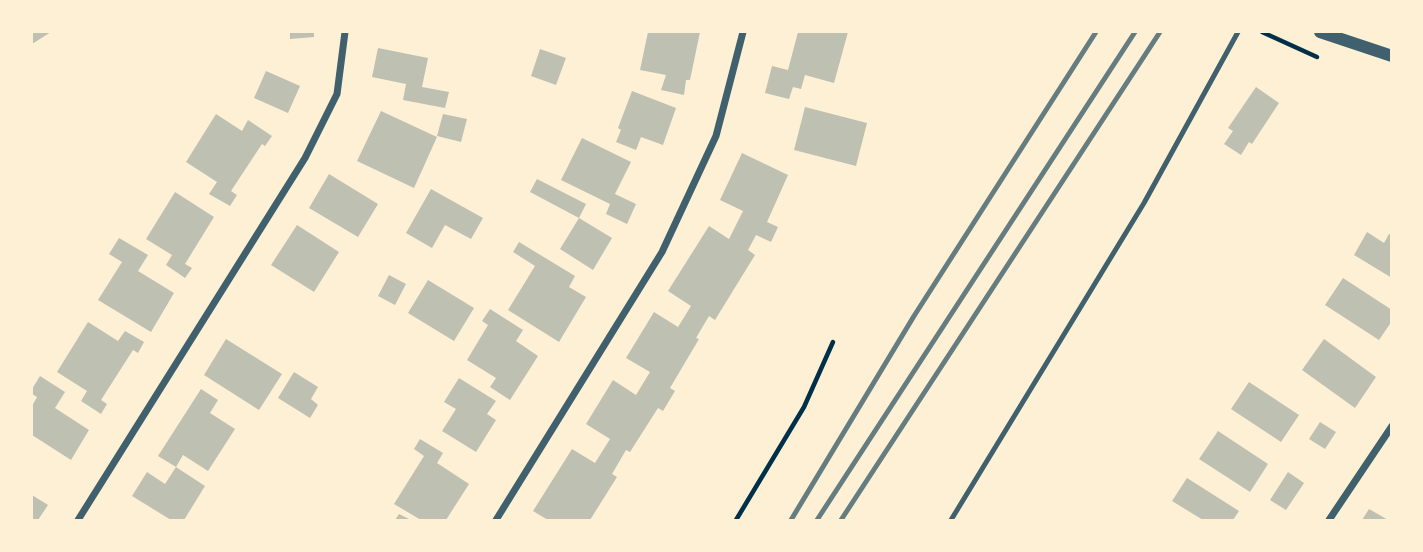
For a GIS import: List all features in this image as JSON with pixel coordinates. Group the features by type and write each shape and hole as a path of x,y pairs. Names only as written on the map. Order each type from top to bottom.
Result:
{"street":[{"path":"78,520 305,158 337,94 345,32"},
{"path":"496,520 662,252 716,136 743,32"},
{"path":"1320,32 1391,57"},
{"path":"1329,520 1391,426"}],"lane":[{"path":"951,520 1144,203 1238,32"}],"path":[{"path":"1262,32 1317,57"},
{"path":"736,520 798,418 833,342"}],"building":[{"path":"32,32 51,32 32,44"},
{"path":"290,32 314,32 314,37 290,39"},
{"path":"648,32 700,32 690,80 686,80 684,95 661,90 666,75 640,70"},
{"path":"798,32 848,32 834,83 805,75 801,89 793,87 789,99 765,93 772,66 788,70"},
{"path":"378,48 428,58 422,87 449,92 445,108 403,100 406,84 372,77"},
{"path":"540,49 566,58 556,85 531,76"},
{"path":"266,71 300,86 288,113 254,98"},
{"path":"1256,87 1279,103 1252,144 1249,142 1241,155 1224,144 1233,131 1228,128"},
{"path":"632,91 676,108 663,145 641,137 636,150 616,142 621,130 618,128"},
{"path":"805,107 867,123 856,166 794,150"},
{"path":"381,111 437,137 414,188 357,161"},
{"path":"216,114 242,131 248,120 272,136 265,146 262,144 231,191 237,195 230,206 209,194 217,182 186,162"},
{"path":"443,114 467,119 461,142 437,136"},
{"path":"582,138 631,162 615,194 636,204 627,224 606,214 610,204 561,180"},
{"path":"742,153 788,175 767,222 778,227 771,242 756,235 748,250 755,255 715,320 709,316 696,338 699,339 670,388 675,391 663,411 658,408 630,452 626,450 612,474 617,477 590,520 548,520 533,511 572,449 595,463 610,439 586,424 613,380 636,395 650,372 626,358 654,312 678,327 691,306 668,291 709,226 729,239 743,211 720,200"},
{"path":"329,174 378,204 358,237 309,208"},
{"path":"537,179 586,204 579,218 530,192"},
{"path":"431,189 483,218 471,239 445,225 432,248 406,233"},
{"path":"175,192 214,217 185,264 192,268 185,278 166,265 172,255 146,239"},
{"path":"579,218 612,238 593,270 560,249"},
{"path":"297,225 339,252 314,292 271,265"},
{"path":"1367,232 1384,243 1389,234 1392,235 1392,278 1354,255"},
{"path":"119,238 148,255 138,271 174,293 151,332 98,300 122,262 109,254"},
{"path":"519,242 575,276 569,287 586,297 559,342 508,310 535,266 513,252"},
{"path":"389,275 406,284 395,305 378,296"},
{"path":"1343,278 1392,310 1392,321 1379,340 1325,305"},
{"path":"428,280 474,308 454,341 408,313"},
{"path":"490,309 523,330 516,341 538,356 510,400 490,387 496,378 467,360 488,325 482,321"},
{"path":"88,322 118,341 125,331 144,342 138,353 133,350 101,400 107,404 101,414 81,401 87,391 57,372"},
{"path":"226,339 282,374 259,410 204,375"},
{"path":"1324,339 1376,377 1355,408 1302,370"},
{"path":"294,372 318,387 311,399 318,405 310,418 278,398"},
{"path":"40,376 65,392 55,408 89,430 71,460 32,435 32,406 37,397 32,394 32,389"},
{"path":"459,378 496,401 487,414 496,420 476,452 442,431 456,409 444,402"},
{"path":"1249,382 1299,415 1281,442 1231,409"},
{"path":"201,389 218,400 210,413 235,429 208,471 183,455 176,467 158,456"},
{"path":"1320,422 1336,432 1325,449 1309,439"},
{"path":"1218,431 1268,464 1250,492 1199,459"},
{"path":"420,439 443,453 437,463 469,484 446,520 421,520 394,504 424,456 414,449"},
{"path":"176,467 205,486 184,520 171,520 132,496 147,472 165,484"},
{"path":"1288,472 1304,483 1286,510 1270,500"},
{"path":"1187,478 1239,511 1233,520 1203,520 1172,501"},
{"path":"32,495 48,505 38,520 32,520"},
{"path":"1369,509 1383,517 1388,520 1362,520"},
{"path":"399,514 411,520 395,520"}],"railway":[{"path":"791,520 914,316 1096,32"},
{"path":"817,520 1135,32"},
{"path":"841,520 1160,32"}]}
